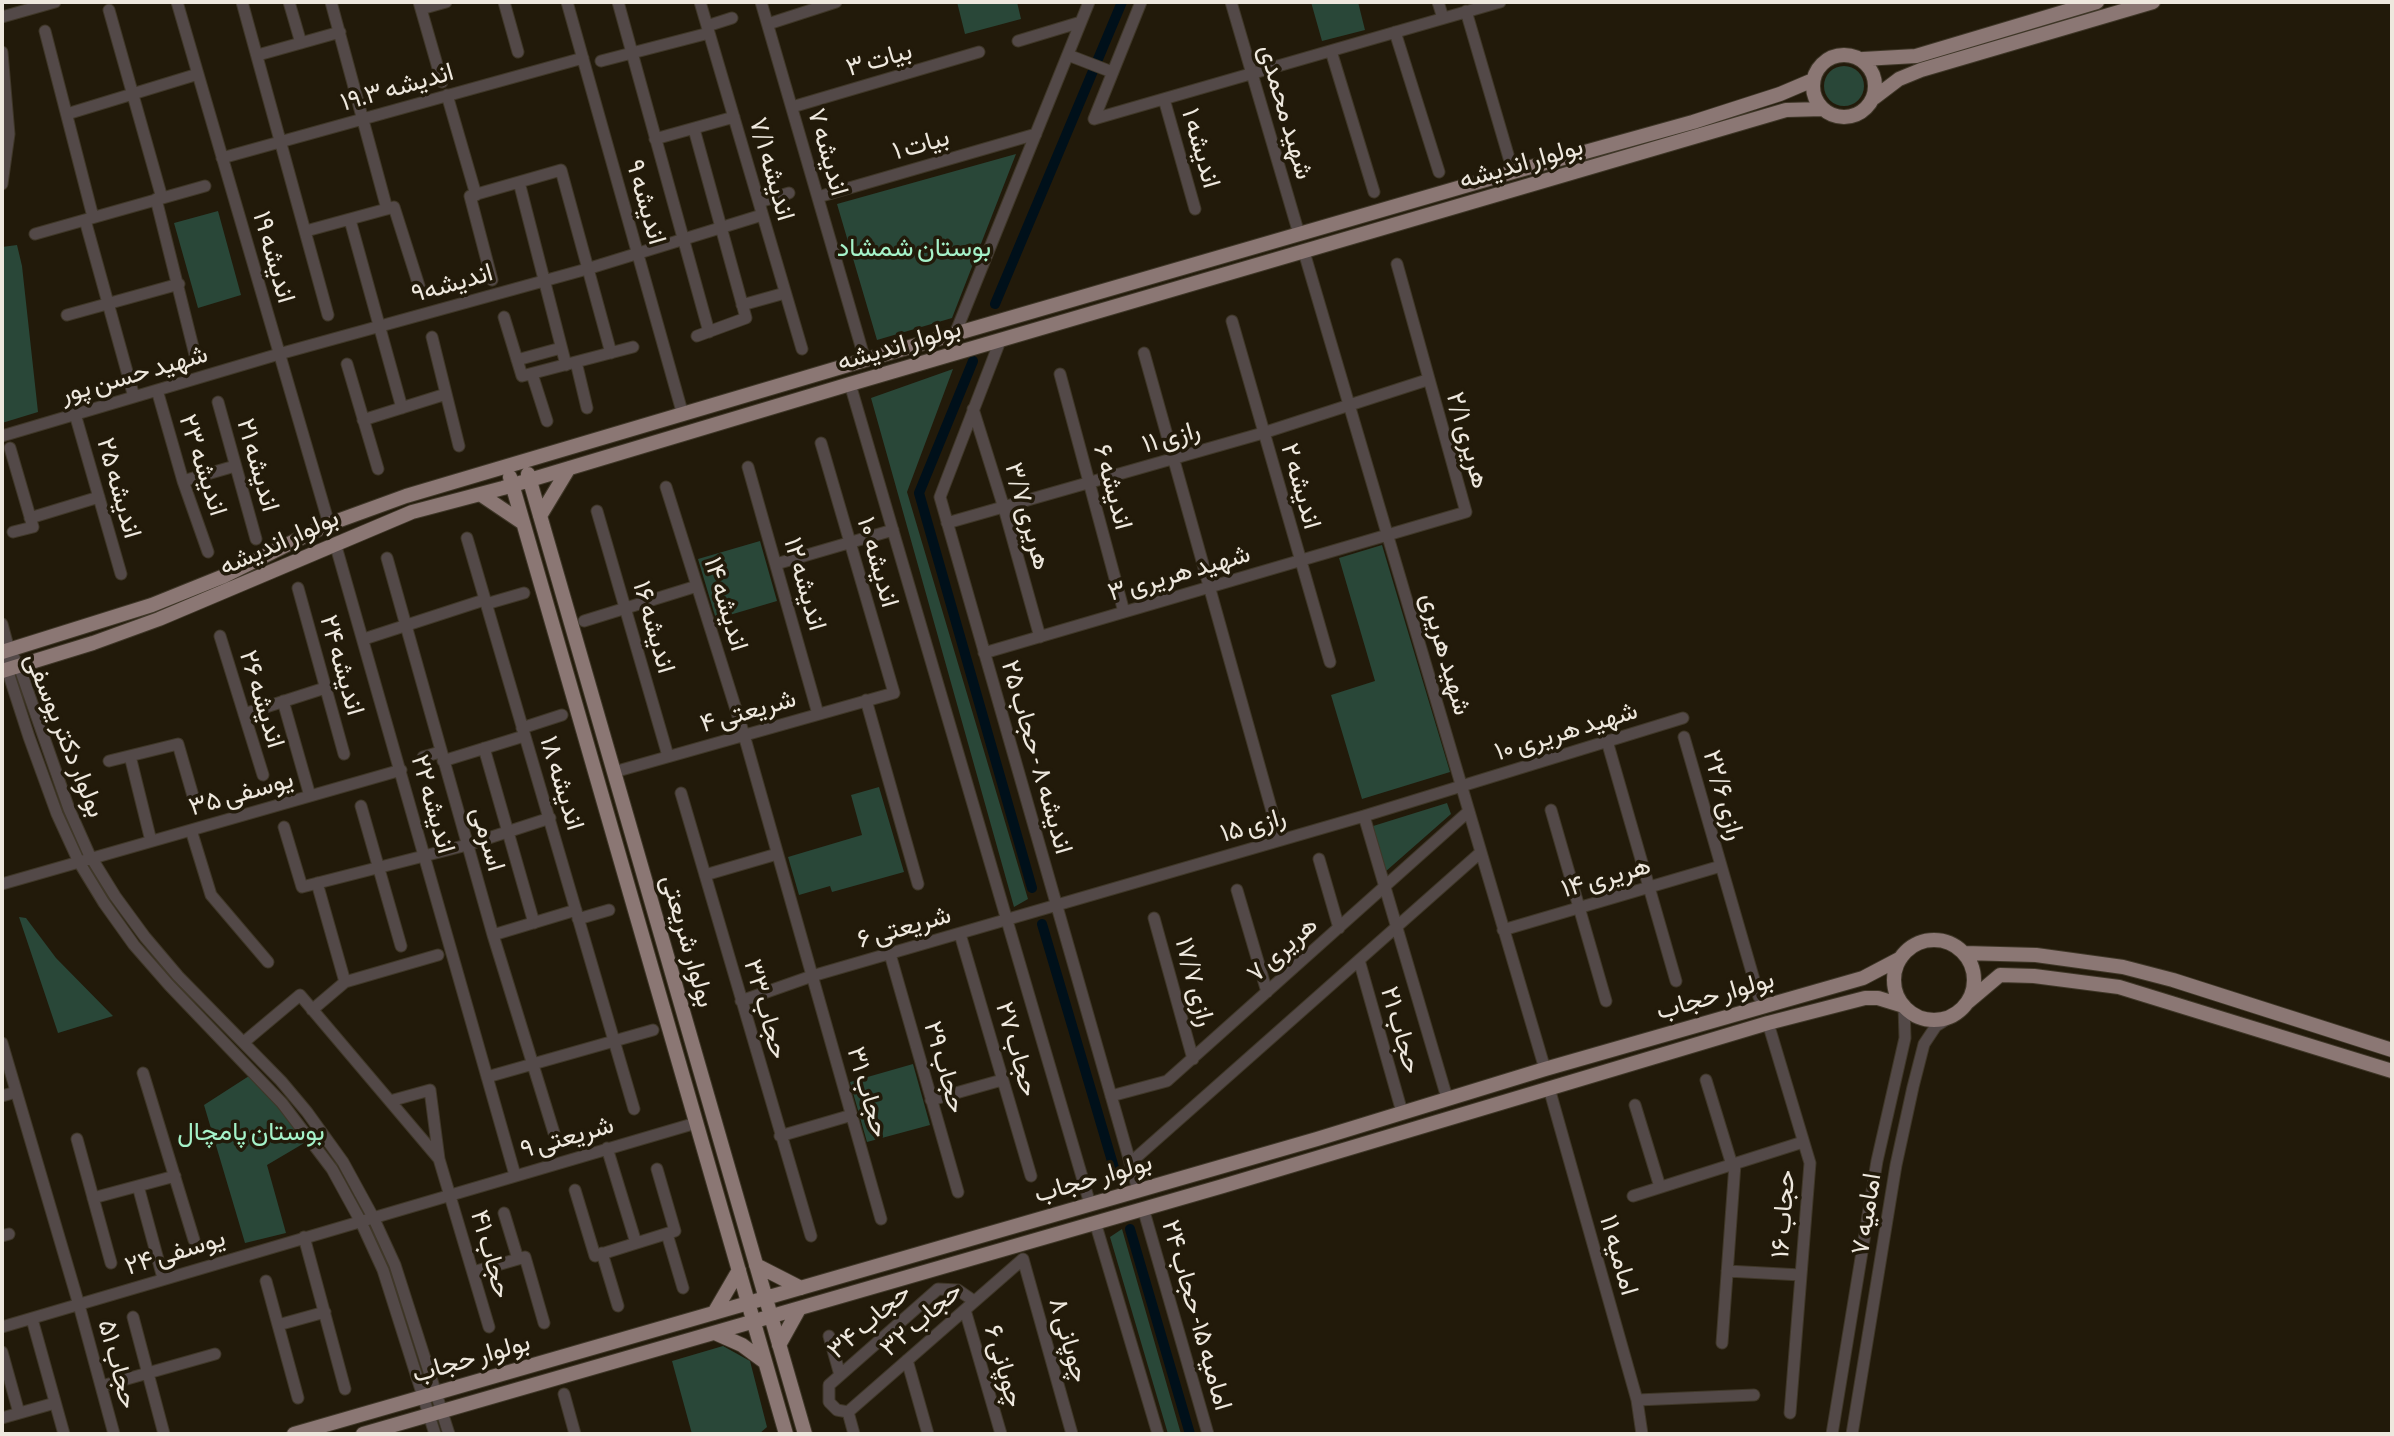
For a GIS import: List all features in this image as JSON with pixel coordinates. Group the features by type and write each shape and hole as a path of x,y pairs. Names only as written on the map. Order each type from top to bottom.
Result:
{"main road":[{"path":"2097,2 1916,56 1863,59 1842,54 1832,57 1823,63 1813,80 1813,91 1823,109 1831,114 1851,117 1868,107 1874,98 1899,79 1921,70 2153,2"},
{"path":"1863,59 1875,77 1874,98"},
{"name":"بولوار اندیشه","path":"6,651 88,627 166,599 224,576 329,524 406,496 865,360 1693,122 1813,80"},
{"name":"بولوار اندیشه","path":"9,669 159,619 412,512 530,480 1786,110 1823,109"},
{"path":"1299,234 1304,252"},
{"name":"بولوار شریعتی","path":"525,462 805,1434"},
{"name":"بولوار شریعتی","path":"507,467 786,1434"},
{"path":"540,516 569,468"},
{"path":"480,494 523,523"},
{"path":"1968,1002 1974,972 1964,953 1947,942 1937,940 1917,944 1901,958 1895,988 1904,1006 1922,1018 1932,1020 1952,1016 2000,975 2034,976 2119,987 2392,1071"},
{"path":"1964,953 2036,955 2123,967 2392,1050"},
{"name":"بولوار حجاب","path":"294,1434 1863,978 1901,958"},
{"name":"بولوار حجاب","path":"363,1434 799,1309 1768,1023 1865,998 1878,998 1904,1006"},
{"path":"2234,1022 2241,1003"},
{"path":"1317,1139 1321,1156"},
{"path":"756,1265 801,1288"},
{"path":"714,1313 739,1270"},
{"path":"779,1345 799,1309"},
{"path":"715,1333 742,1345 766,1363"}],"street":[{"path":"2,17 31,5 55,2"},
{"name":"اندیشه ۱۹","path":"177,2 329,524"},
{"path":"242,2 328,315"},
{"path":"289,2 301,43"},
{"path":"331,2 387,209"},
{"path":"442,82 420,6 446,2"},
{"path":"504,2 518,52"},
{"name":"اندیشه ۹","path":"567,2 683,415"},
{"path":"618,2 682,240 703,334 746,318 694,129"},
{"name":"اندیشه ۷/۱","path":"700,2 802,349"},
{"name":"اندیشه ۷","path":"761,2 865,360"},
{"path":"768,24 836,2"},
{"path":"955,334 1089,2"},
{"path":"1438,2 1443,18"},
{"path":"1142,3 1094,119 1500,2"},
{"name":"شهید محمدی","path":"1234,3 1299,234"},
{"path":"109,10 159,199 195,355"},
{"path":"1466,11 1509,158"},
{"path":"601,61 708,30 732,18"},
{"path":"1018,41 1081,22"},
{"path":"45,31 67,114 107,304 134,397"},
{"path":"258,55 340,32"},
{"path":"1395,32 1439,172"},
{"path":"1331,51 1374,192"},
{"path":"2,52 9,134 2,184"},
{"name":"بیات ۳","path":"792,107 979,52"},
{"path":"1068,55 1112,72"},
{"name":"اندیشه ۱۹.۳","path":"222,158 583,58"},
{"path":"67,114 198,74"},
{"path":"447,95 476,195"},
{"name":"اندیشه ۱","path":"1164,99 1195,209"},
{"path":"655,139 734,117"},
{"name":"بیات ۱","path":"818,197 1036,134"},
{"path":"492,280 470,196 561,170 611,353"},
{"path":"519,182 561,348 571,363 587,408"},
{"path":"35,234 205,186"},
{"path":"759,202 789,193"},
{"path":"306,231 394,207 420,289"},
{"name":"اندیشه۹","path":"279,354 587,269 762,215"},
{"path":"350,220 402,408"},
{"name":"شهید هریری","path":"1304,252 1545,1069"},
{"name":"هریری ۲/۱","path":"1397,264 1466,512"},
{"path":"67,315 179,284"},
{"path":"742,305 785,293"},
{"path":"504,317 522,376 633,347"},
{"name":"اندیشه ۲","path":"1232,321 1330,662"},
{"path":"432,337 459,446"},
{"name":"اندیشه ۸ - حجاب ۲۵","path":"1000,341 940,497 1138,1190"},
{"path":"517,360 561,348"},
{"path":"1144,353 1280,840"},
{"name":"شهید حسن پور","path":"2,436 279,354"},
{"path":"347,364 378,469"},
{"path":"532,374 547,421"},
{"name":"اندیشه ۶","path":"1060,374 1124,612"},
{"name":"رازی ۱۱","path":"947,523 1263,433 1427,380"},
{"path":"850,384 1090,1204"},
{"name":"اندیشه ۲۳","path":"157,390 183,481 208,552"},
{"path":"363,420 446,394"},
{"name":"اندیشه ۲۱","path":"218,402 256,539"},
{"name":"هریری ۳/۷","path":"973,408 1040,637"},
{"name":"اندیشه ۲۵","path":"75,414 121,574"},
{"name":"اندیشه ۱۰","path":"821,443 894,693"},
{"path":"10,448 33,527 13,532"},
{"path":"183,481 235,466"},
{"name":"اندیشه ۱۲","path":"748,467 818,714"},
{"name":"اندیشه ۱۴","path":"666,487 744,735 777,854"},
{"path":"30,518 99,497"},
{"name":"اندیشه ۱۶","path":"597,511 668,756"},
{"name":"شهید هریری ۳","path":"984,653 1466,512"},
{"path":"776,564 893,530"},
{"name":"اندیشه ۱۸","path":"467,538 634,1109"},
{"name":"اندیشه ۲۲","path":"335,543 515,1175"},
{"name":"اسرمی","path":"387,558 441,756 554,1133"},
{"path":"584,621 697,586"},
{"name":"اندیشه ۲۴","path":"298,588 344,754"},
{"path":"364,639 524,593"},
{"name":"بولوار دکتر یوسفی","path":"2,624 9,669 41,776 79,862 134,945 297,1120 332,1169 361,1222 431,1394"},
{"name":"اندیشه ۲۶","path":"220,636 263,775"},
{"name":"بولوار دکتر یوسفی","path":"9,669 92,858 145,937 307,1112 343,1162 373,1217 404,1289 436,1413 449,1434"},
{"path":"244,714 325,688"},
{"name":"شریعتی ۴","path":"614,772 894,693"},
{"path":"866,700 918,884"},
{"path":"283,701 310,796"},
{"path":"423,757 484,748 562,715"},
{"name":"شهید هریری ۱۰","path":"1462,787 1683,718"},
{"name":"رازی ۲۲/۶","path":"1684,737 1759,997"},
{"path":"1607,741 1676,981"},
{"path":"109,761 178,744 193,796"},
{"path":"484,748 534,923"},
{"path":"130,756 151,841"},
{"name":"یوسفی ۳۵","path":"2,884 401,770"},
{"name":"رازی ۱۵","path":"1007,921 1462,787"},
{"name":"حجاب ۳۳","path":"681,793 811,1236"},
{"path":"361,806 401,946"},
{"path":"1551,810 1606,1001"},
{"name":"هریری ۷","path":"1111,1096 1167,1081 1469,811"},
{"path":"1364,816 1447,1098"},
{"path":"284,827 302,887 467,845 550,818"},
{"path":"191,830 211,895 268,962"},
{"path":"1130,1163 1481,852"},
{"path":"705,875 777,854"},
{"name":"حجاب ۳۱","path":"777,854 881,1219"},
{"path":"1319,859 1339,928"},
{"name":"هریری ۱۴","path":"1503,930 1721,866"},
{"path":"317,883 345,982"},
{"path":"1237,890 1267,992"},
{"path":"493,935 534,923 609,910"},
{"name":"رازی ۱۷/۷","path":"1154,918 1193,1059"},
{"name":"شریعتی ۶","path":"741,1001 812,976 1007,921"},
{"name":"حجاب ۲۷","path":"960,934 1031,1176"},
{"name":"حجاب ۲۹","path":"890,954 958,1192"},
{"path":"312,1010 345,982 438,955"},
{"name":"حجاب ۲۱","path":"1359,960 1402,1112"},
{"path":"244,1042 300,995 439,1159"},
{"name":"امامیه ۷","path":"1832,1434 1877,1161 1905,1038 1904,1006"},
{"name":"امامیه ۷","path":"1852,1434 1896,1165 1913,1087 1924,1044 1936,1026 1952,1016"},
{"name":"حجاب ۱۶","path":"1768,1023 1810,1163 1790,1413"},
{"path":"487,1077 653,1030"},
{"name":"حجاب ۵۱","path":"2,1043 114,1434"},
{"path":"143,1073 194,1240"},
{"path":"931,1100 1002,1080"},
{"path":"1706,1080 1734,1164 1722,1343"},
{"name":"امامیه ۱۱","path":"1549,1088 1637,1400 1642,1434"},
{"path":"390,1101 430,1090 439,1159"},
{"path":"2,1096 16,1092"},
{"path":"1635,1105 1660,1187"},
{"path":"780,1136 852,1115"},
{"name":"شریعتی ۹","path":"373,1217 696,1123"},
{"path":"77,1139 111,1263"},
{"path":"1633,1196 1803,1142"},
{"path":"607,1148 636,1243"},
{"name":"حجاب ۴۱","path":"439,1159 489,1327"},
{"path":"575,1190 595,1256 675,1231 657,1169"},
{"path":"93,1198 175,1176"},
{"path":"138,1186 163,1278"},
{"name":"امامیه ۱۵- حجاب ۲۴","path":"1143,1208 1208,1434"},
{"path":"504,1213 544,1323"},
{"name":"یوسفی ۲۴","path":"2,1327 373,1217"},
{"path":"1095,1222 1158,1434"},
{"path":"667,1234 683,1288"},
{"path":"304,1237 345,1389"},
{"path":"602,1253 618,1306"},
{"path":"473,1272 521,1258"},
{"name":"حجاب ۳۲","path":"848,1412 1023,1259"},
{"name":"چوپانی ۸","path":"1023,1259 1072,1434"},
{"path":"1727,1271 1801,1275"},
{"path":"266,1281 298,1398"},
{"name":"حجاب ۳۴","path":"848,1412 832,1407 827,1396 829,1385 938,1289 958,1290 970,1305"},
{"name":"چوپانی ۶","path":"970,1305 1001,1434"},
{"path":"278,1325 325,1312"},
{"path":"133,1317 164,1434"},
{"path":"32,1319 64,1434"},
{"path":"829,1336 840,1375"},
{"path":"2,1352 19,1413"},
{"path":"102,1386 215,1354"},
{"path":"907,1360 928,1434"},
{"path":"564,1394 575,1434"},
{"path":"1637,1400 1754,1395"},
{"path":"2,1418 55,1403"},
{"path":"848,1412 854,1434"},
{"name":"بولوار دکتر یوسفی","path":"435,1434 436,1413"}],"green space":[{"path":"957,2 1017,2 1021,19 965,34"},
{"path":"1311,2 1358,2 1365,30 1322,41"},
{"path":"1844,66 1858,72 1864,86 1858,100 1844,106 1830,100 1824,86 1830,72"},
{"name":"بوستان شمشاد","path":"1016,154 952,318 877,340 837,204"},
{"path":"218,211 241,295 198,308 174,223"},
{"path":"17,245 38,412 2,423 2,247"},
{"path":"953,369 907,492 1028,899 1014,907 871,398"},
{"path":"760,541 777,601 716,619 698,559"},
{"path":"1382,545 1450,772 1362,799 1331,695 1375,681 1339,558"},
{"path":"879,787 904,872 832,892 830,886 799,895 788,857 862,835 851,795"},
{"path":"1447,803 1451,814 1385,872 1370,827"},
{"path":"19,917 26,918 56,958 113,1016 58,1033"},
{"path":"913,1064 930,1125 867,1142 850,1082"},
{"name":"بوستان پامچال","path":"249,1076 282,1110 306,1142 267,1165 286,1233 245,1243 204,1105"},
{"path":"1122,1229 1181,1434 1168,1434 1110,1237"},
{"path":"723,1346 750,1361 767,1427 759,1434 692,1434 672,1361"}],"waterway":[{"path":"995,304 1122,2"},
{"path":"973,361 919,493 1032,888"},
{"path":"1042,924 1117,1178"},
{"path":"1130,1229 1190,1434"}]}
